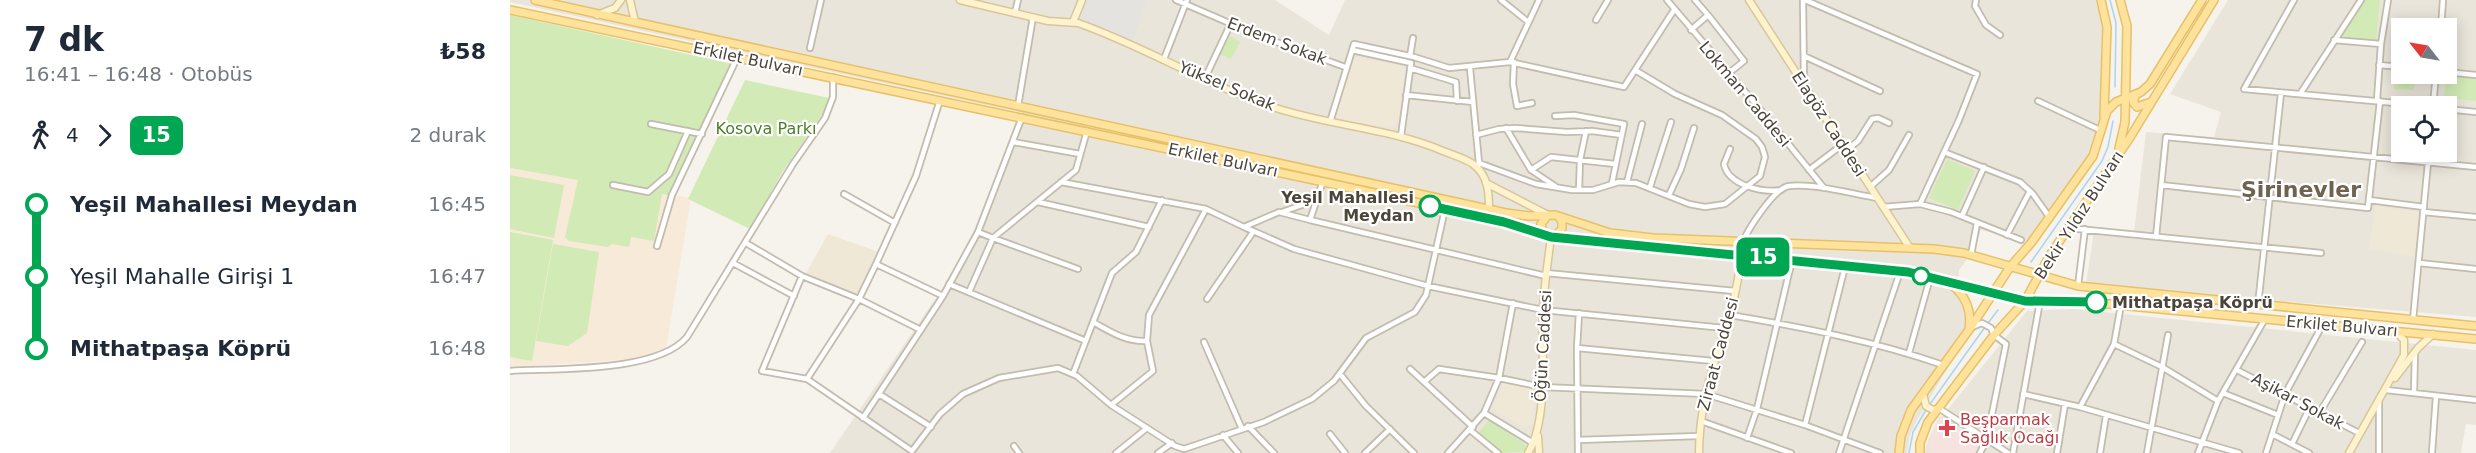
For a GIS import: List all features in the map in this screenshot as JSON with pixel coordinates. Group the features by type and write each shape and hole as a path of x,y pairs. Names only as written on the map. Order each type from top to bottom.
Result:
{"main road":[{"name":"Erkilet Bulvarı","path":"535,0 1506,213 1558,216 1610,233 1653,238 1934,249 1971,255 2078,286 2476,326"},
{"name":"Bekir Yıldız Bulvarı","path":"1899,453 1905,423 1923,394 1994,294 2010,267 2050,218 2092,156 2104,119 2108,27 2100,0"},
{"path":"2104,119 2113,105 2150,84 2202,0"},
{"name":"Bekir Yıldız Bulvarı","path":"1922,452 1928,422 1993,331 2025,301 2068,228 2115,159 2214,0"},
{"path":"2115,159 2124,130 2127,26 2122,1"},
{"name":"Erkilet Bulvarı","path":"510,10 1023,116 1323,181 1504,222 1550,236 1900,272 2025,301 2121,305 2476,339"},
{"path":"2136,94 2133,102 2137,107 2151,102"},
{"path":"1548,215 1541,224 1550,236 1563,229 1558,216"},
{"path":"1576,238 1572,233 1573,228 1581,224"},
{"path":"1991,261 2012,259 2020,255"},
{"path":"1946,281 1959,291 1967,303 1970,329"}],"street":[{"path":"597,15 615,8 621,0"},
{"path":"630,0 635,22"},
{"path":"810,48 821,0"},
{"name":"Yüksel Sokak","path":"960,0 1048,21 1073,22 1275,108 1329,122 1401,136 1478,166"},
{"path":"1015,13 1018,0"},
{"path":"1073,22 1082,0"},
{"name":"Erdem Sokak","path":"1176,0 1187,2 1231,23 1345,67"},
{"path":"1501,0 1527,21"},
{"path":"1532,104 1517,106 1512,62 1527,21 1539,0"},
{"path":"1596,20 1608,0"},
{"name":"Lokman Caddesi","path":"1666,0 1824,188"},
{"path":"1329,122 1354,45 1410,56 1449,68 1470,68 1512,62 1624,87 1673,9 1675,0"},
{"path":"1695,0 1744,61 1729,73"},
{"name":"Elagöz Caddesi","path":"1749,0 1910,248"},
{"path":"1804,86 1804,0 1977,74 1920,204"},
{"path":"1976,0 1975,6 1984,23 2000,35"},
{"path":"2295,0 2244,89 2391,102"},
{"path":"2300,94 2361,0"},
{"path":"2161,185 2368,208 2379,65 2388,0"},
{"path":"2442,18 2444,0"},
{"path":"1164,59 1187,2"},
{"path":"1691,30 1708,15"},
{"path":"1018,106 1033,17"},
{"path":"1205,78 1231,23"},
{"path":"1410,56 1413,38"},
{"path":"2334,40 2381,45"},
{"path":"1352,50 1411,63 1401,136"},
{"path":"1804,56 1880,92"},
{"path":"657,246 672,195 737,58"},
{"path":"2379,65 2391,66"},
{"path":"1410,68 1456,82 1457,100"},
{"path":"1470,68 1478,166 1496,207 1506,213"},
{"path":"1478,166 1536,184 1579,190 1593,190 1612,183 1627,182 1650,187 1695,206 1715,207 1725,204 1760,176 1765,163 1764,150 1758,141 1722,115 1675,93 1635,70"},
{"path":"2457,73 2476,75"},
{"path":"510,371 627,364 667,353 687,337 793,164 825,118 833,97 833,77"},
{"path":"2258,305 2281,93"},
{"path":"1406,94 1473,102"},
{"path":"807,379 859,299 876,264 916,176 940,100"},
{"path":"2038,101 2102,131"},
{"path":"2457,110 2476,112"},
{"path":"1555,116 1574,115 1624,124 1612,183"},
{"path":"863,418 943,296 978,232 1023,116"},
{"path":"1809,170 1858,141 1872,119 1878,118 1889,123"},
{"path":"1650,187 1671,122"},
{"path":"651,124 702,134"},
{"path":"1627,182 1642,124"},
{"path":"1476,135 1506,128 1586,131 1622,135"},
{"path":"1506,128 1531,170 1557,187"},
{"path":"1669,195 1681,170 1694,128"},
{"path":"969,292 993,238 1076,170 1087,130"},
{"path":"613,185 648,192 669,174 688,131"},
{"path":"1579,190 1580,160 1586,131"},
{"path":"1870,187 1889,170 1909,135"},
{"path":"2156,237 2166,137 2391,159"},
{"path":"1013,142 1080,154"},
{"path":"1730,149 1724,164 1725,169 1734,179 1764,191 1781,190 1790,186 1824,188 1877,198"},
{"path":"1944,152 2015,179 2030,191 2050,218"},
{"path":"1531,170 1551,157 1615,164"},
{"path":"2413,320 2428,162 2476,167"},
{"path":"1962,216 1984,167"},
{"path":"1310,220 1323,181"},
{"path":"1061,182 1206,209 1294,249 1428,286 1543,310 1724,328"},
{"path":"1487,186 1489,209"},
{"path":"1487,186 1548,215"},
{"path":"1743,242 1748,229 1781,190"},
{"path":"2007,235 2030,191"},
{"path":"844,194 895,223"},
{"path":"1244,227 1302,205 1318,195"},
{"path":"1073,374 1112,273 1136,252 1162,200"},
{"path":"2369,200 2476,218"},
{"path":"1037,201 1149,227"},
{"path":"1882,207 1920,204 1962,216 2021,240"},
{"path":"1111,405 1153,371 1147,341 1149,315 1206,209"},
{"path":"802,276 762,371 807,379 912,452 951,403 986,382 1006,376 1058,368 1073,374 1111,405 1181,448 1276,417 1306,402 1327,388 1340,374 1359,345 1370,335 1419,308 1425,300 1445,210"},
{"path":"1279,212 1436,251 1546,274 1735,291"},
{"path":"1971,255 1977,223"},
{"path":"2068,228 2321,253"},
{"path":"2078,286 2085,229"},
{"path":"978,232 1078,269"},
{"path":"1207,299 1253,232"},
{"name":"Öğün Caddesi","path":"1528,453 1537,433 1542,387 1543,310 1550,236"},
{"path":"746,243 802,276 859,299 921,330"},
{"name":"Ziraat Caddesi","path":"1699,453 1701,421 1713,361 1730,315 1742,256"},
{"path":"1748,438 1792,260"},
{"path":"2419,262 2476,269"},
{"path":"733,263 794,296"},
{"path":"876,264 943,296"},
{"path":"1805,425 1845,267"},
{"path":"1839,453 1900,272"},
{"path":"1909,353 1930,278"},
{"path":"949,284 1086,341"},
{"path":"2013,453 2040,301"},
{"path":"1448,453 1484,413 1499,378 1513,303"},
{"path":"2080,407 2115,344 2121,305"},
{"path":"1578,453 1576,348 1579,313"},
{"path":"1730,315 1876,345 1943,364"},
{"path":"2198,453 2218,401 2265,319"},
{"path":"1093,322 1125,339 1147,341"},
{"path":"1970,329 1982,323 2006,344 1987,439 1980,453"},
{"path":"2266,453 2285,394 2323,324"},
{"path":"2386,390 2405,349 2402,337 2394,331"},
{"path":"2349,453 2379,399 2415,351 2433,334"},
{"path":"2147,453 2168,335"},
{"path":"1204,342 1242,429"},
{"path":"2320,412 2362,342"},
{"path":"2115,344 2162,367 2218,401"},
{"path":"1576,348 1713,361"},
{"path":"2414,393 2415,351"},
{"path":"1410,369 1498,453"},
{"path":"1424,382 1438,369 1542,387 1706,394 1805,425 1880,453"},
{"name":"Aşikar Sokak","path":"2237,370 2359,434"},
{"path":"1340,374 1366,406 1414,453"},
{"path":"2386,390 2476,400"},
{"path":"2223,393 2278,415"},
{"path":"879,394 931,427"},
{"path":"1923,394 1926,406 1937,409 2008,453"},
{"path":"2023,394 2080,407 2151,430 2239,453"},
{"path":"2432,453 2436,396"},
{"path":"2379,399 2379,453"},
{"path":"2057,453 2066,404"},
{"path":"2292,444 2310,407"},
{"path":"1484,413 1534,443"},
{"path":"2100,453 2106,416"},
{"path":"1701,421 1791,453"},
{"path":"1248,426 1274,453"},
{"path":"1116,453 1147,428"},
{"path":"1365,453 1389,429"},
{"path":"1537,433 1539,453"},
{"path":"1330,434 1345,453"},
{"path":"2272,434 2309,453"},
{"path":"1223,435 1238,453"},
{"path":"1578,440 1699,436"},
{"path":"1158,453 1172,443"},
{"path":"1014,446 1018,453"},
{"path":"1191,446 1196,453"}],"shaded area":[{"path":"510,0 1083,0 1131,41 1148,0 1275,0 1329,35 1345,0 2096,0 2104,28 2106,73 2100,145 2031,242 1981,230 1974,250 1959,270 1958,294 1972,326 1915,424 1910,435 1907,453 830,453 940,292 959,273 980,229 1023,113 510,2"},
{"path":"1083,0 1148,0 1132,41 1075,18"},
{"path":"2228,0 2476,0 2476,317 2086,285 2094,231 2134,232 2146,132 2214,137 2221,112 2170,94"},
{"path":"1357,57 1405,66 1399,120 1393,128 1335,119 1353,59"},
{"path":"510,168 691,198 666,348 638,359 510,367"},
{"path":"2375,206 2420,212 2415,257 2369,248"},
{"path":"828,234 879,252 860,292 854,294 806,273"},
{"path":"2073,309 2476,350 2476,425 2466,424 2461,453 1925,453 1928,440 1936,424 2027,311"},
{"path":"1503,383 1536,388 1533,424 1525,428 1492,409"},
{"name":"Beşparmak Sağlık Ocağı","path":"1939,416 1981,441 1974,453 1932,453 1926,449"}],"green space":[{"path":"2365,0 2380,0 2376,41 2342,39 2343,33"},
{"path":"510,15 733,64 669,195 662,194 654,241 631,237 629,247 612,244 608,247 569,241 565,237 578,180 510,168"},
{"path":"1229,36 1240,42 1231,59 1220,54"},
{"path":"2457,76 2476,78 2476,101 2457,99 2457,96 2444,96 2445,84 2457,84"},
{"name":"Kosova Parkı","path":"745,80 829,98 823,113 783,171 750,229 688,199"},
{"path":"2394,84 2414,84 2414,90 2394,89"},
{"path":"1947,159 1975,171 1958,210 1929,198"},
{"path":"510,175 564,185 554,238 510,229"},
{"path":"510,232 553,240 532,361 510,357"},
{"path":"553,244 599,252 587,333 568,346 536,341"},
{"path":"1489,420 1529,447 1526,451 1503,453 1478,433"}],"waterway":[{"path":"2110,0 2116,23 2115,87"},
{"path":"2031,262 2102,161 2108,147 2113,121"},
{"path":"1988,323 1998,310"},
{"path":"1930,404 1985,327"},
{"path":"1909,453 1913,432 1927,408"}],"bus line":[{"name":"15","path":"1430,206 1504,222 1551,237 1908,272 2025,301 2096,302"}],"place":[{"name":"Yeşil Mahallesi Meydan","path":"1430,206"},
{"name":"Mithatpaşa Köprü","path":"2096,302"},
{"name":"Beşparmak Sağlık Ocağı","path":"1947,428"}],"district":[{"name":"Şirinevler","path":"2301,189"}]}
